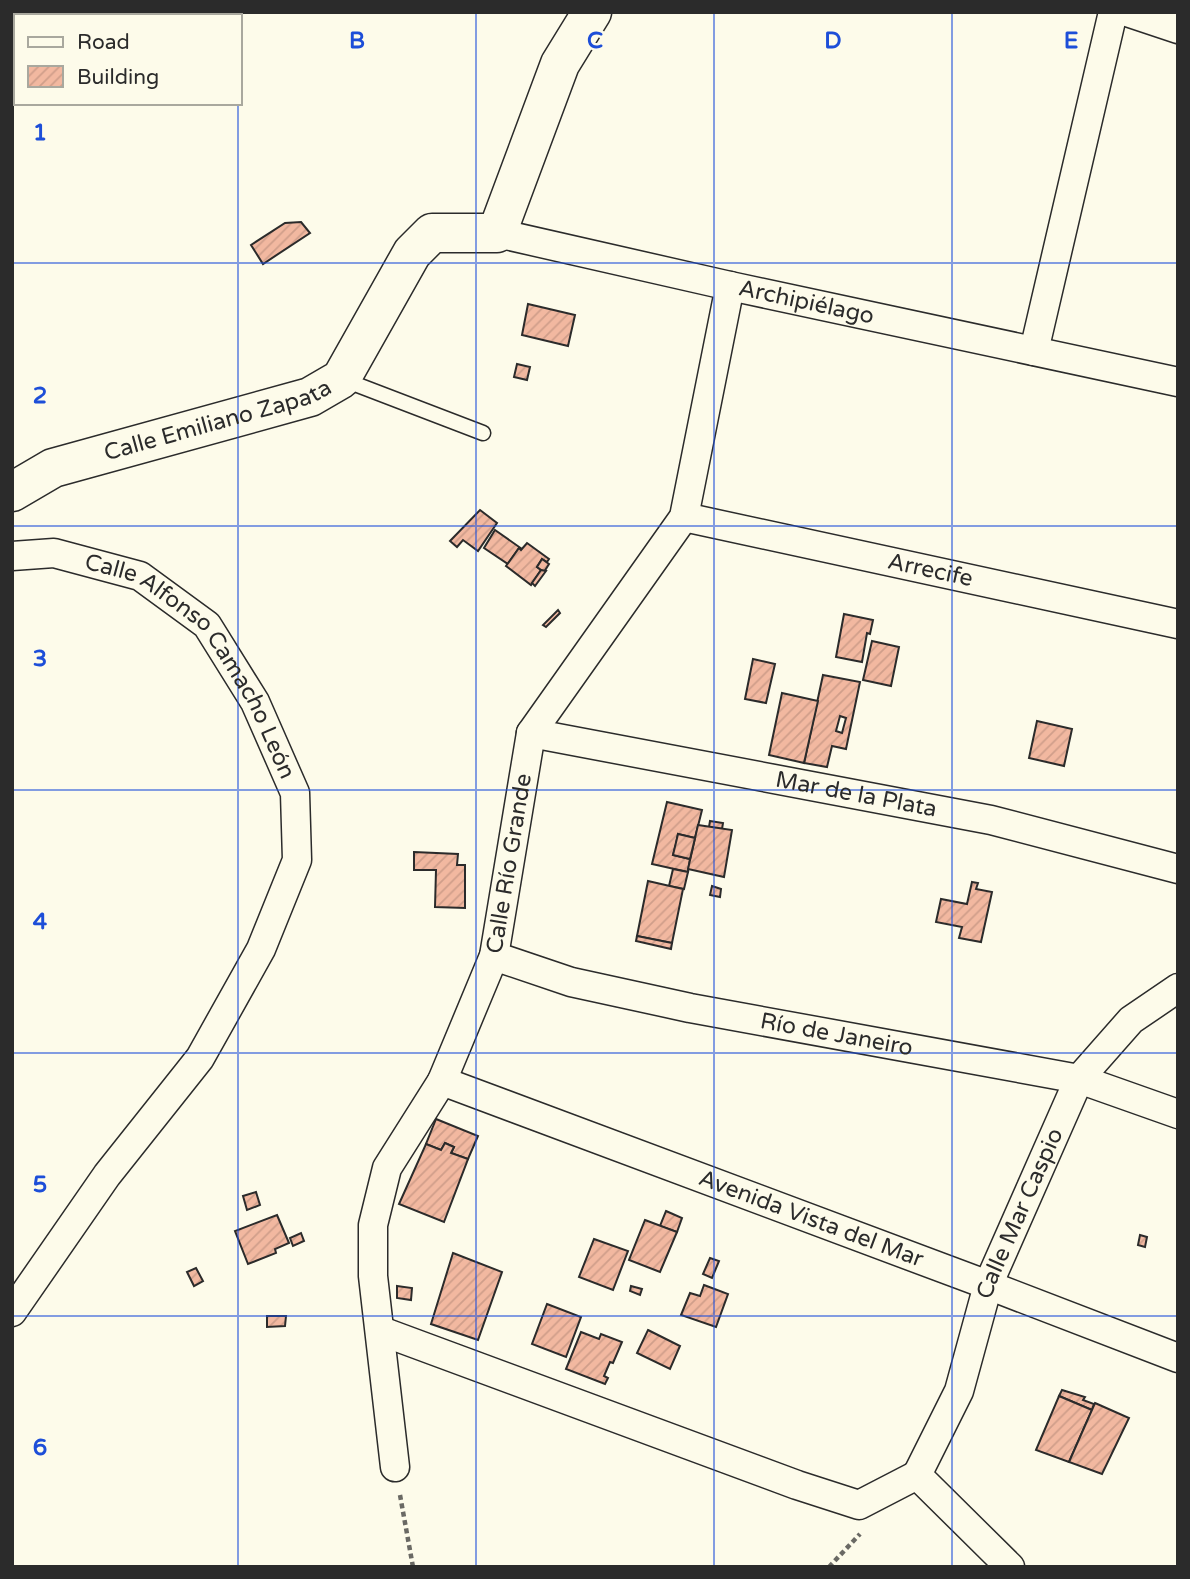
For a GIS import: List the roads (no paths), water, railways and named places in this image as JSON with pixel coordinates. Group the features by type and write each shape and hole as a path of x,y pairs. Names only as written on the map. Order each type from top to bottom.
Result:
{"main road":[{"path":"497,233 560,64 592,12"},
{"name":"Archipiélago","path":"432,233 497,233"},
{"name":"Calle Emiliano Zapata","path":"12,492 53,468 310,397 341,379 412,253 432,233"}],"street":[{"path":"1034,351 1113,12"},
{"path":"1127,12 1178,29"},
{"name":"Archipiélago","path":"497,233 1178,382"},
{"name":"Calle Río Grande","path":"395,1467 373,1276 373,1225 387,1168 442,1081 494,956 531,733 684,517 730,286"},
{"name":"Arrecife","path":"684,517 1178,624"},
{"name":"Calle Alfonso Camacho León","path":"12,556 54,552 140,576 207,625 255,702 295,793 296,860 261,949 200,1058 107,1175 12,1312"},
{"name":"Mar de la Plata","path":"531,733 991,820 1178,869"},
{"name":"Río de Janeiro","path":"494,956 571,982 690,1008 1079,1079 1178,1114"},
{"name":"Calle Mar Caspio","path":"917,1475 959,1391 988,1284 1079,1079 1131,1020 1178,988"},
{"name":"Avenida Vista del Mar","path":"442,1081 988,1284 1178,1358"},
{"path":"381,1331 797,1485 859,1505 917,1475 1010,1567"}],"lane":[{"path":"341,379 483,433"}]}
